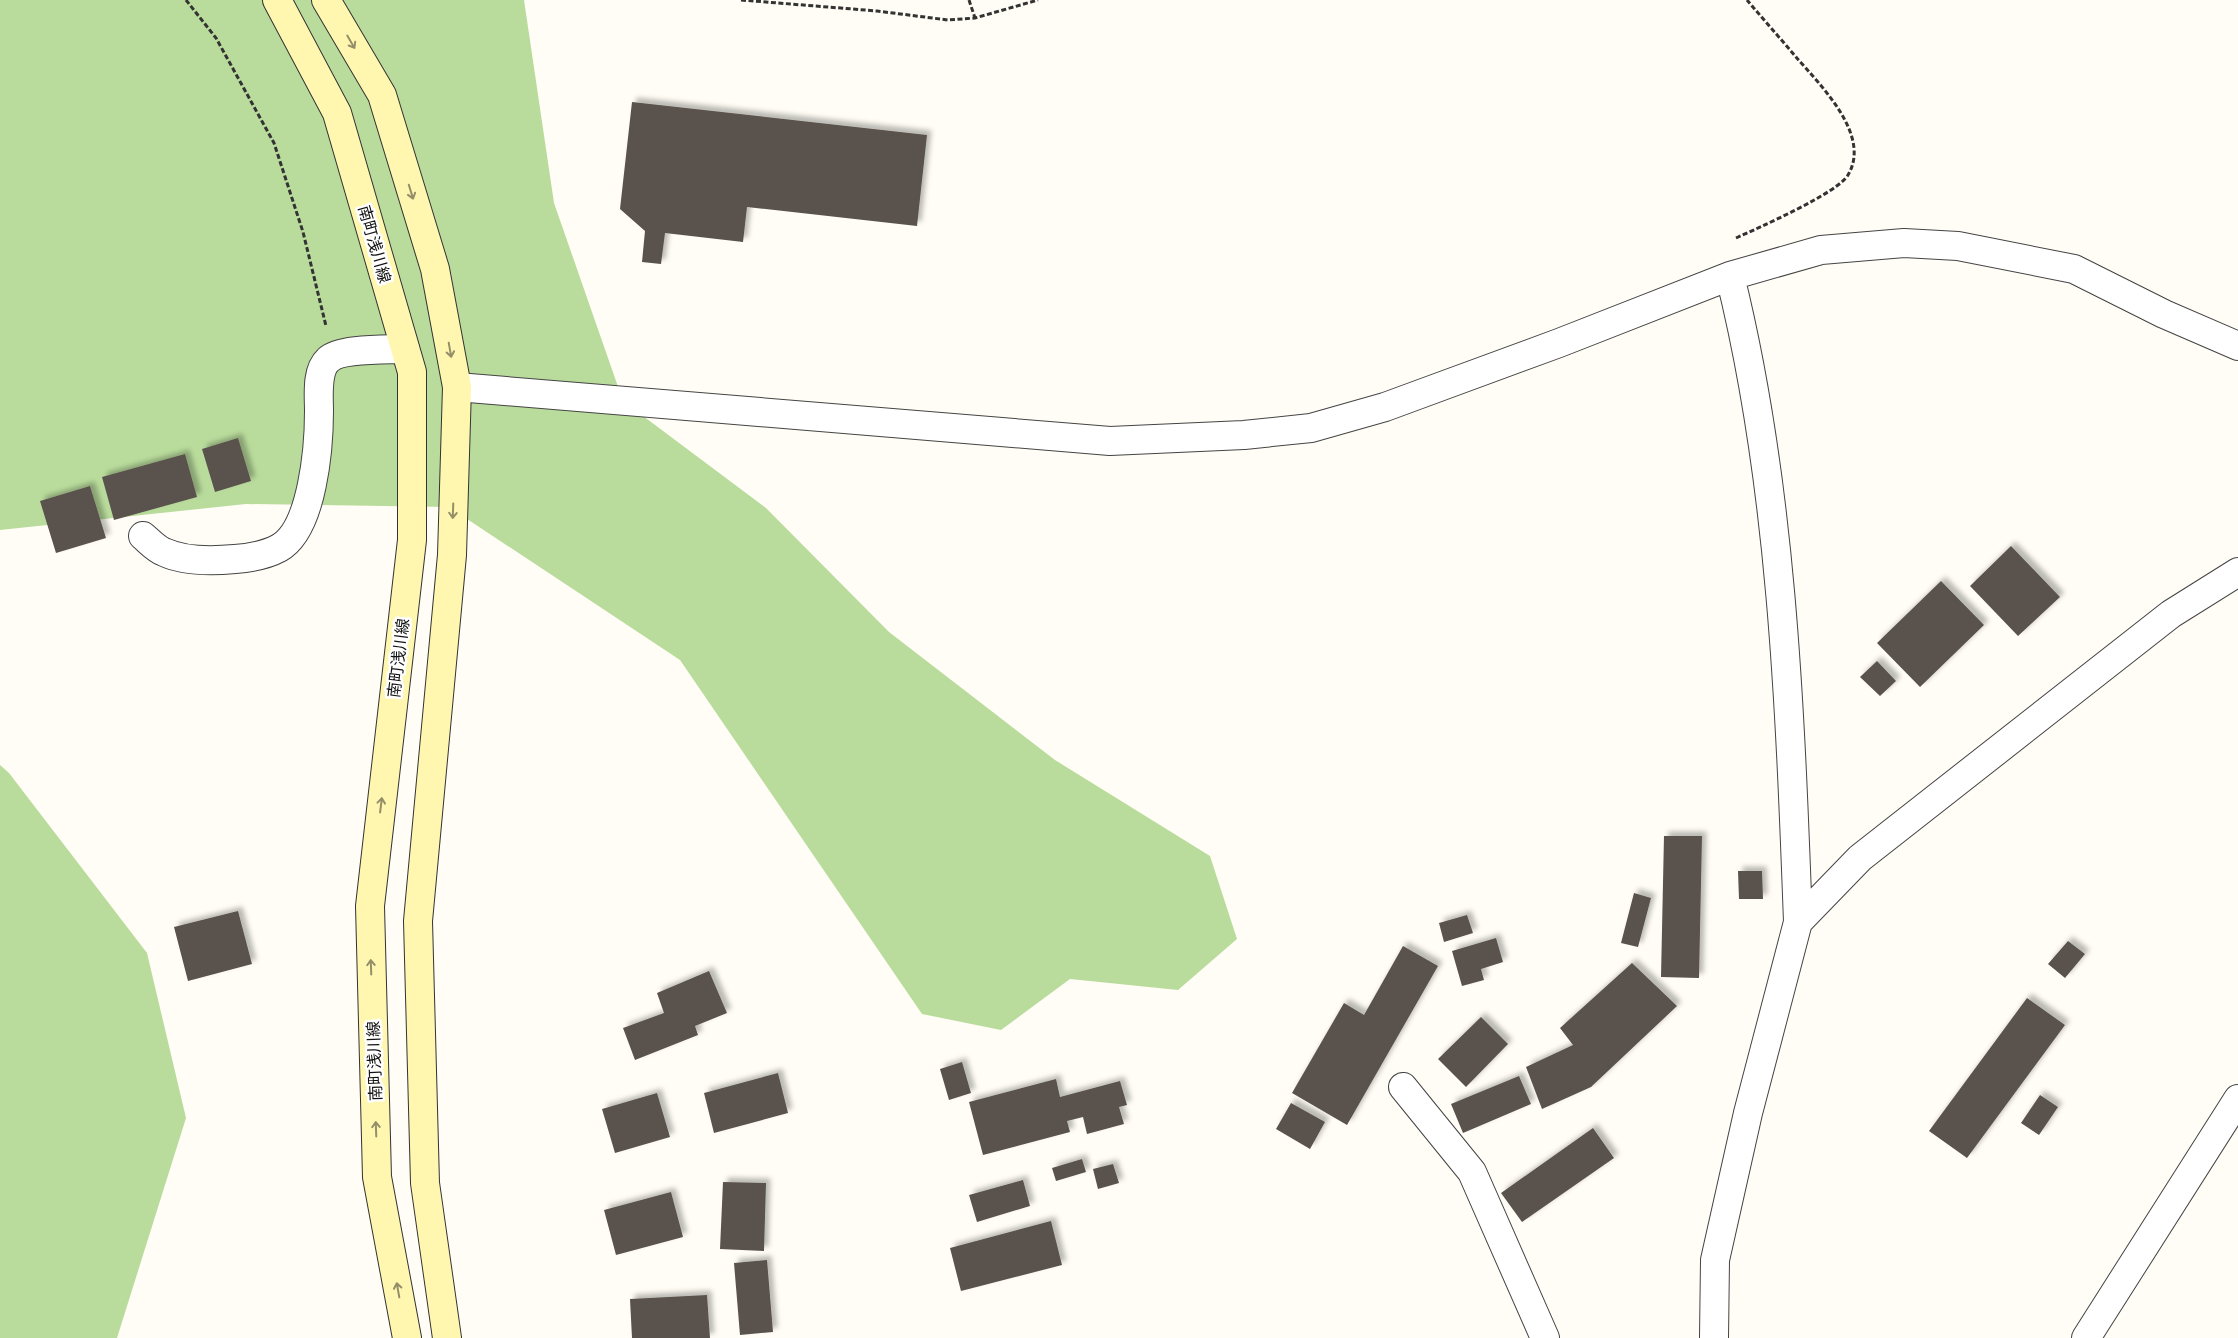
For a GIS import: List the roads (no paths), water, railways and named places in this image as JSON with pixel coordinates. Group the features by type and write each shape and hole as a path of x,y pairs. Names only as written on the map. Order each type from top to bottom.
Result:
{"street":[{"name":"南町浅川線","path":"277,0 337,113 412,372 412,540 370,906 377,1176 407,1338"},
{"path":"326,0 382,95 435,269 457,387 452,555 418,921 425,1183 447,1338"},
{"path":"457,387 1110,441 1244,435 1311,428 1385,407 1558,344 1730,276 1821,250 1904,243 1958,246 2074,269 2164,314 2238,346"},
{"path":"1714,1338 1715,1260 1748,1113 1798,922 1790,707 1775,537 1747,344 1730,276"},
{"path":"143,536 164,552 198,560 242,558 264,554 284,543 301,522 313,478 319,445 321,370 333,356 352,352 406,349"},
{"path":"1798,922 1860,858 2171,614 2238,572"},
{"path":"1403,1087 1472,1172 1545,1338"},
{"path":"2086,1338 2238,1099"}]}
